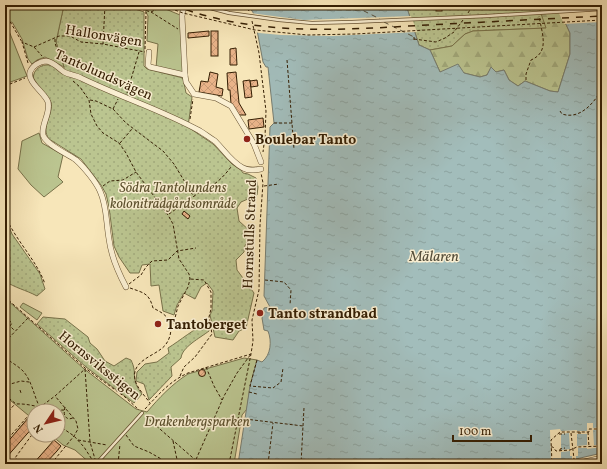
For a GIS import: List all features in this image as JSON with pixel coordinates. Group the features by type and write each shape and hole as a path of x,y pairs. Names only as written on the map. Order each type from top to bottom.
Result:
{"street":[{"path":"184,5 182,16 186,82 194,94 216,98 231,106 254,144 261,162"},
{"path":"147,52 148,65 150,67 185,75"},
{"name":"Tantolundsvägen","path":"32,69 37,64 44,61 49,62 64,72 79,77 200,131 214,140 235,163 243,168 250,171 261,169"},
{"path":"32,69 30,72 30,77 48,104 43,135 46,140 78,162 96,184 103,197 106,209 109,239 117,270 126,287"},
{"path":"575,464 602,458"}],"lane":[{"path":"198,5 229,13 312,23 487,16 602,9"},
{"path":"261,162 261,169"},
{"path":"96,463 110,446 142,413"}],"path":[{"path":"103,44 105,5"},
{"path":"127,5 151,12 177,29 183,29"},
{"path":"162,5 183,13 255,30 308,35 355,34 602,20"},
{"path":"151,12 165,5"},
{"path":"244,5 250,14"},
{"path":"414,37 414,40 436,42 445,38 454,32 473,5"},
{"path":"146,11 147,52"},
{"path":"5,13 22,42 26,58 32,69"},
{"name":"Hornstulls Strand","path":"252,21 266,111 265,137 261,162"},
{"path":"526,80 526,74 531,60 539,57 544,48 541,30"},
{"name":"Hallonvägen","path":"55,38 59,36 70,36 80,42 103,44 139,52 147,52"},
{"path":"34,47 55,38 62,64 61,70"},
{"path":"22,42 34,47 42,55 44,61"},
{"path":"128,90 139,52"},
{"path":"287,60 294,149"},
{"path":"5,86 30,77"},
{"path":"72,80 80,87 89,100 91,114 97,126 103,133 120,143 136,172 169,214 179,259 189,274 190,279 188,287 178,306 174,322 171,327"},
{"path":"560,112 566,116 578,114 593,103 602,89"},
{"path":"190,120 194,94"},
{"path":"113,110 118,98"},
{"path":"89,100 96,101 113,110 126,123 163,151 174,164 194,197"},
{"path":"274,123 292,123"},
{"path":"120,143 133,128"},
{"path":"169,214 204,189 210,187 234,164"},
{"name":"Hornstulls Strand","path":"229,464 251,354 253,342 252,320 259,290 260,225 263,186 261,169"},
{"path":"103,186 110,181 123,180 136,172"},
{"path":"263,186 279,184"},
{"path":"5,215 14,234 41,273 44,284"},
{"path":"126,287 141,275 146,267 152,262 168,260 177,251 196,248"},
{"path":"180,376 184,367 196,357 204,344 212,336 209,317 212,292 204,280 190,279"},
{"path":"265,280 284,282 291,290 290,305"},
{"path":"126,287 147,295 151,300 153,308 169,320 171,327 168,342 162,349 143,359 136,372 135,379 150,403"},
{"name":"Hornsviksstigen","path":"5,297 85,368 125,398 200,464"},
{"path":"5,316 12,323 10,326 15,331"},
{"path":"5,342 28,318"},
{"path":"142,413 150,403 180,376 251,354"},
{"path":"194,464 222,400 237,373 251,354"},
{"path":"5,358 23,371 38,403"},
{"path":"257,360 250,386 273,388 281,382 283,368"},
{"path":"206,367 222,400"},
{"path":"46,403 85,368"},
{"path":"85,368 90,442 96,463"},
{"path":"5,391 6,385 21,381 29,382"},
{"path":"249,392 257,394"},
{"path":"5,395 15,404 26,404"},
{"path":"55,396 61,403"},
{"path":"5,415 15,404"},
{"path":"51,464 74,436 78,426 66,408"},
{"path":"301,464 304,408"},
{"path":"66,417 73,418"},
{"path":"5,442 26,418"},
{"path":"244,419 303,426"},
{"path":"268,464 273,423"},
{"path":"549,464 552,463 551,440 560,432 589,432 589,429 602,429"},
{"path":"66,430 78,440 93,462 96,463"},
{"path":"124,431 134,446 149,452 170,464"},
{"path":"571,432 571,445 574,454"},
{"path":"578,432 578,434 581,433"},
{"path":"588,432 589,447"},
{"path":"559,434 565,434"},
{"path":"118,464 120,436"},
{"path":"78,440 110,446"},
{"path":"173,441 178,464"},
{"path":"22,464 14,458 26,442"},
{"path":"551,448 553,447 556,451 560,451 570,450 577,447 602,446"},
{"path":"560,451 560,449 565,448"}],"green space":[{"path":"5,5 64,5 56,42 64,67 45,57 32,64 28,59 22,39 12,22 5,24"},
{"name":"Södra Tantolundens koloniträdgårdsområde","path":"64,5 124,5 144,12 144,66 147,69 183,78 186,93 192,97 188,127 213,144 243,173 256,178 258,187 257,195 241,202 237,208 239,221 250,231 244,252 236,260 237,270 254,293 246,328 239,331 233,340 215,337 210,315 212,311 213,291 207,283 201,287 195,299 184,293 177,305 174,315 163,311 159,285 151,286 150,264 142,265 139,273 130,273 119,257 114,246 106,194 101,185 81,159 49,139 46,125 51,111 51,102 39,88 33,77 38,68 43,65 52,66 63,72 64,67 56,42"},
{"path":"139,5 156,5 180,15 183,70 180,73 156,68 158,44 147,41 148,16 143,6"},
{"path":"406,5 538,5 547,28 473,31 465,34 452,46 430,50 419,45"},
{"path":"538,5 557,5 570,33 570,54 558,92 550,91 525,81 518,86 509,80 504,70 496,72 491,68 487,75 480,77 464,73 440,72 430,50 452,46 465,34 473,31 546,28"},
{"path":"7,26 27,76 5,84 5,27"},
{"path":"39,133 42,143 63,155 58,177 63,182 44,197 31,185 18,169 22,141"},
{"path":"5,217 12,234 40,274 45,289 37,296 5,281"},
{"name":"Drakenbergsparken","path":"5,298 83,368 136,409 147,412 166,392 188,374 244,358 257,360 250,386 247,409 242,415 234,464 91,464 75,450 61,443 66,443 66,403 26,403 26,413 5,396"},
{"path":"23,303 42,313 37,320 20,307"},
{"path":"43,317 65,319 88,337 90,343 97,349 105,361 114,366 126,358 131,360 136,384 142,394 134,403 86,367 37,324"},
{"path":"208,323 209,331 188,346 181,358 171,367 172,376 149,400 144,384 136,381 137,372 145,364 157,362 169,353 168,348 192,331"}],"water":[{"name":"Mälaren","path":"248,5 406,5 419,45 430,50 440,72 458,64 464,73 480,77 487,75 491,67 496,72 504,70 509,80 518,86 525,81 550,91 558,92 570,54 570,33 557,5 602,5 602,453 554,464 238,464 250,386 257,360 262,362 267,356 270,348 268,331 264,330 262,318 264,308 270,307 264,296 270,127 274,123 268,67 266,67 263,62 254,14"}],"pier":[{"path":"602,5 602,22 564,24 556,7"},
{"path":"251,13 304,20 411,16 417,32 332,36 259,33 255,32"},
{"path":"587,423 593,423 593,428 602,427 602,430 593,430 594,445 602,445 602,447 587,449 578,448 578,456 576,456 576,459 572,460 570,451 561,452 561,458 553,458 553,464 546,464 551,463 550,430 560,429 561,431 587,431","holes":["569,433 570,449 561,450 561,434","577,434 587,434 587,445 577,446"]}],"building":[{"path":"436,6 442,6 442,11 436,11"},
{"path":"209,31 209,36 188,38 188,33"},
{"path":"211,31 218,31 218,56 211,56"},
{"path":"236,48 237,65 230,65 230,49"},
{"path":"210,72 218,74 216,87 223,89 222,96 199,92 201,81 208,82"},
{"path":"236,72 239,103 246,115 238,115 231,104 227,73"},
{"path":"250,80 252,97 245,98 243,81"},
{"path":"257,80 258,86 251,87 250,81"},
{"path":"263,118 264,127 249,129 248,120"},
{"path":"184,211 190,216 188,219 182,214"},
{"path":"202,370 205,373 202,376 199,373"},
{"path":"5,397 10,402 5,408"},
{"path":"26,420 26,435 5,459 5,445"},
{"path":"51,443 58,443 61,446 45,464 33,464"}],"ferry route":[{"path":"284,5 290,9 362,10 380,19"},
{"path":"384,22 414,37"}],"railway":[{"path":"173,5 204,15 235,22 267,27 298,29 362,28 602,16"}],"place":[{"name":"Boulebar Tanto","path":"247,139"},
{"name":"Tanto strandbad","path":"260,313"},
{"name":"Tantoberget","path":"158,324"}]}
